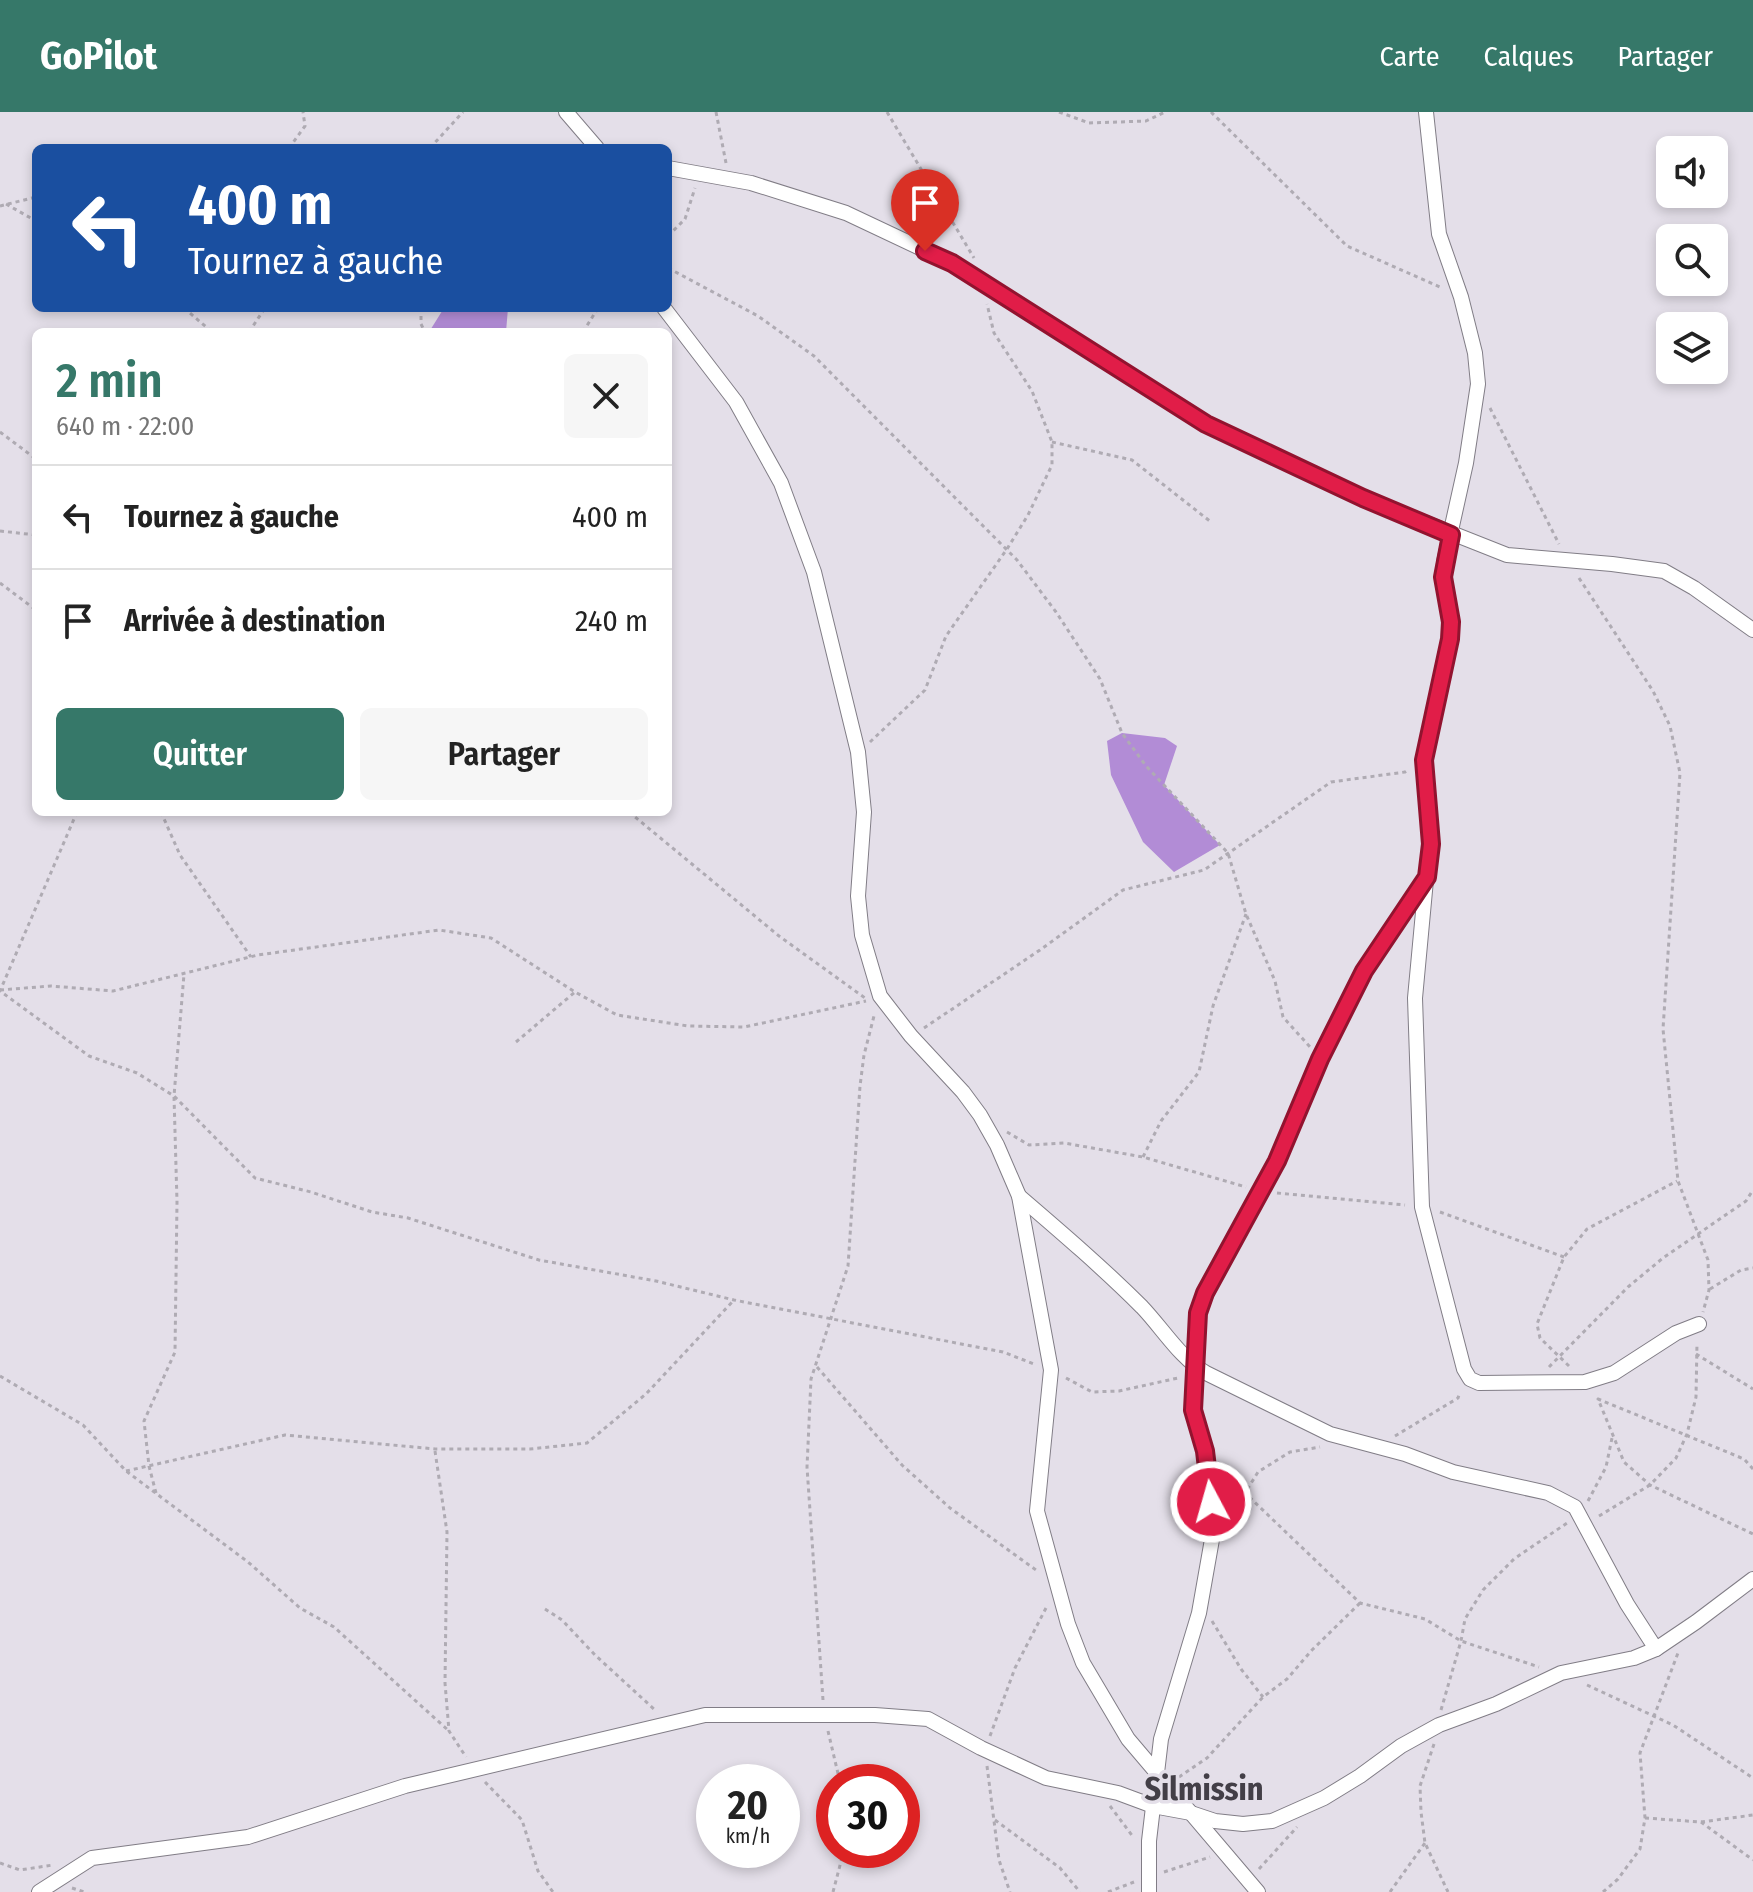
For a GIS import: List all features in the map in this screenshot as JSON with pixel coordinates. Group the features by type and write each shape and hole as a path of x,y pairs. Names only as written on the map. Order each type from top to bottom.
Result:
{"street":[{"path":"566,112 594,144"},
{"path":"1426,112 1439,234 1461,297 1475,353 1478,384 1443,577 1451,622 1450,639 1424,760 1431,844 1415,998 1422,1207 1464,1369 1470,1379 1479,1383 1585,1382 1614,1373 1676,1333 1699,1324"},
{"path":"672,169 751,183 846,213 952,263 1206,424 1363,498 1507,555 1664,571 1694,588 1753,630"},
{"path":"667,312 736,402 781,483 814,572 858,752 864,812 858,896 862,935 880,996 980,1115 1019,1196 1051,1370 1037,1511 1078,1650 1098,1692 1128,1739 1253,1887"},
{"path":"1150,1884 1149,1857 1161,1739 1200,1606 1214,1528 1205,1451 1193,1410 1198,1313 1205,1293 1277,1161 1320,1059 1364,971 1427,877"},
{"path":"1019,1196 1100,1266 1145,1310 1194,1371 1330,1434 1453,1472 1548,1493 1575,1507 1627,1604 1656,1649"},
{"path":"39,1892 92,1858 248,1837 405,1786 705,1715 875,1715 928,1719 1046,1778 1118,1793 1153,1806 1215,1821 1243,1824 1272,1821 1324,1798 1401,1746 1439,1725 1496,1704 1561,1673 1634,1658 1656,1649 1753,1579"}],"path":[{"path":"292,144 305,126 303,112"},
{"path":"434,144 463,112"},
{"path":"716,112 731,180"},
{"path":"858,752 925,690 946,636 1007,549 1028,515 1052,465 1052,442 1032,391 994,333 972,252 887,112"},
{"path":"1059,112 1089,123 1146,121 1165,112"},
{"path":"1211,112 1347,246 1461,297"},
{"path":"1219,112 1222,124"},
{"path":"672,232 685,219 698,174"},
{"path":"0,206 32,198"},
{"path":"6,204 32,219"},
{"path":"672,270 758,316 814,356 1007,549 1056,612 1100,679 1122,733 1138,755 1228,853 1246,914 1275,981 1283,1017 1320,1059"},
{"path":"189,312 207,328"},
{"path":"1448,1892 1425,1843 1420,1786 1431,1757 1465,1619 1483,1590 1514,1559 1549,1533 1584,1520 1650,1485 1676,1458 1687,1434 1696,1397 1699,1324 1709,1290 1708,1260 1678,1181 1663,1029 1680,773 1670,726 1653,691 1568,560 1478,384"},
{"path":"0,432 32,456"},
{"path":"0,441 11,441"},
{"path":"1052,442 1132,460 1211,522"},
{"path":"0,531 32,535"},
{"path":"0,583 32,607"},
{"path":"911,1036 1123,890 1204,870 1331,782 1405,772 1424,760"},
{"path":"0,991 75,816"},
{"path":"163,816 180,855 251,957"},
{"path":"0,991 51,986 113,991 251,957 439,930 491,938 617,1015 688,1026 744,1027 868,1000 779,936 634,816"},
{"path":"1143,1157 1161,1121 1199,1072 1213,1006 1246,914"},
{"path":"156,1493 149,1466 144,1421 175,1352 177,1202 174,1096 184,974"},
{"path":"0,991 89,1056 137,1073 174,1096 255,1178 372,1212 408,1218 539,1260 1003,1352 1051,1370 1092,1392 1119,1391 1194,1371"},
{"path":"516,1042 575,992"},
{"path":"836,1764 824,1715 807,1467 811,1379 848,1266 860,1086 864,1055 880,996"},
{"path":"1678,1181 1587,1229 1564,1257 1537,1324 1540,1338 1598,1399 1624,1462 1650,1485 1753,1534"},
{"path":"1531,1383 1560,1358 1628,1287 1663,1258 1746,1201 1753,1190"},
{"path":"1709,1290 1741,1270 1753,1268"},
{"path":"126,1471 285,1435 435,1449 530,1449 587,1443 646,1394 734,1300"},
{"path":"1696,1354 1753,1389"},
{"path":"816,1366 902,1465 950,1508 1058,1586 1015,1668 985,1750 999,1860 1010,1892"},
{"path":"1379,1447 1458,1398 1464,1369"},
{"path":"0,1376 83,1425 126,1471 248,1562 300,1608 334,1627 449,1731 475,1770 522,1820 538,1871 553,1892"},
{"path":"1598,1399 1744,1459 1753,1469"},
{"path":"1584,1520 1606,1467 1612,1438"},
{"path":"1214,1528 1245,1493 1258,1472 1290,1452 1321,1446"},
{"path":"435,1449 447,1532 445,1683 449,1731"},
{"path":"1219,1463 1245,1493 1360,1603 1425,1619 1461,1641 1508,1659 1561,1673"},
{"path":"1168,1785 1207,1758 1263,1697 1287,1679 1360,1603"},
{"path":"1200,1606 1263,1697"},
{"path":"545,1609 562,1620 669,1724"},
{"path":"1603,1892 1618,1879 1640,1849 1645,1818 1640,1753 1678,1654 1696,1622"},
{"path":"1588,1685 1685,1733 1753,1778"},
{"path":"1090,1789 1105,1801 1149,1857"},
{"path":"1645,1818 1701,1822 1753,1815"},
{"path":"1253,1887 1305,1819"},
{"path":"995,1820 1060,1868 1080,1892"},
{"path":"1701,1822 1753,1860"},
{"path":"1390,1892 1425,1843"},
{"path":"1108,1892 1150,1884 1224,1850"},
{"path":"0,1863 20,1870 63,1863"},
{"path":"833,1892 839,1868"}],"shaded area":[{"path":"442,312 508,312 506,328 432,328"},
{"path":"1122,733 1165,738 1177,746 1164,785 1220,845 1174,872 1143,842 1111,775 1107,741"}],"district":[{"name":"Silmissin","path":"1204,1789"}],"route":[{"path":"925,251 952,263 1206,424 1363,498 1451,535 1443,577 1451,622 1448,656 1424,760 1431,844 1427,877 1364,971 1320,1059 1277,1161 1205,1293 1198,1313 1193,1410 1205,1451 1211,1502"}]}
